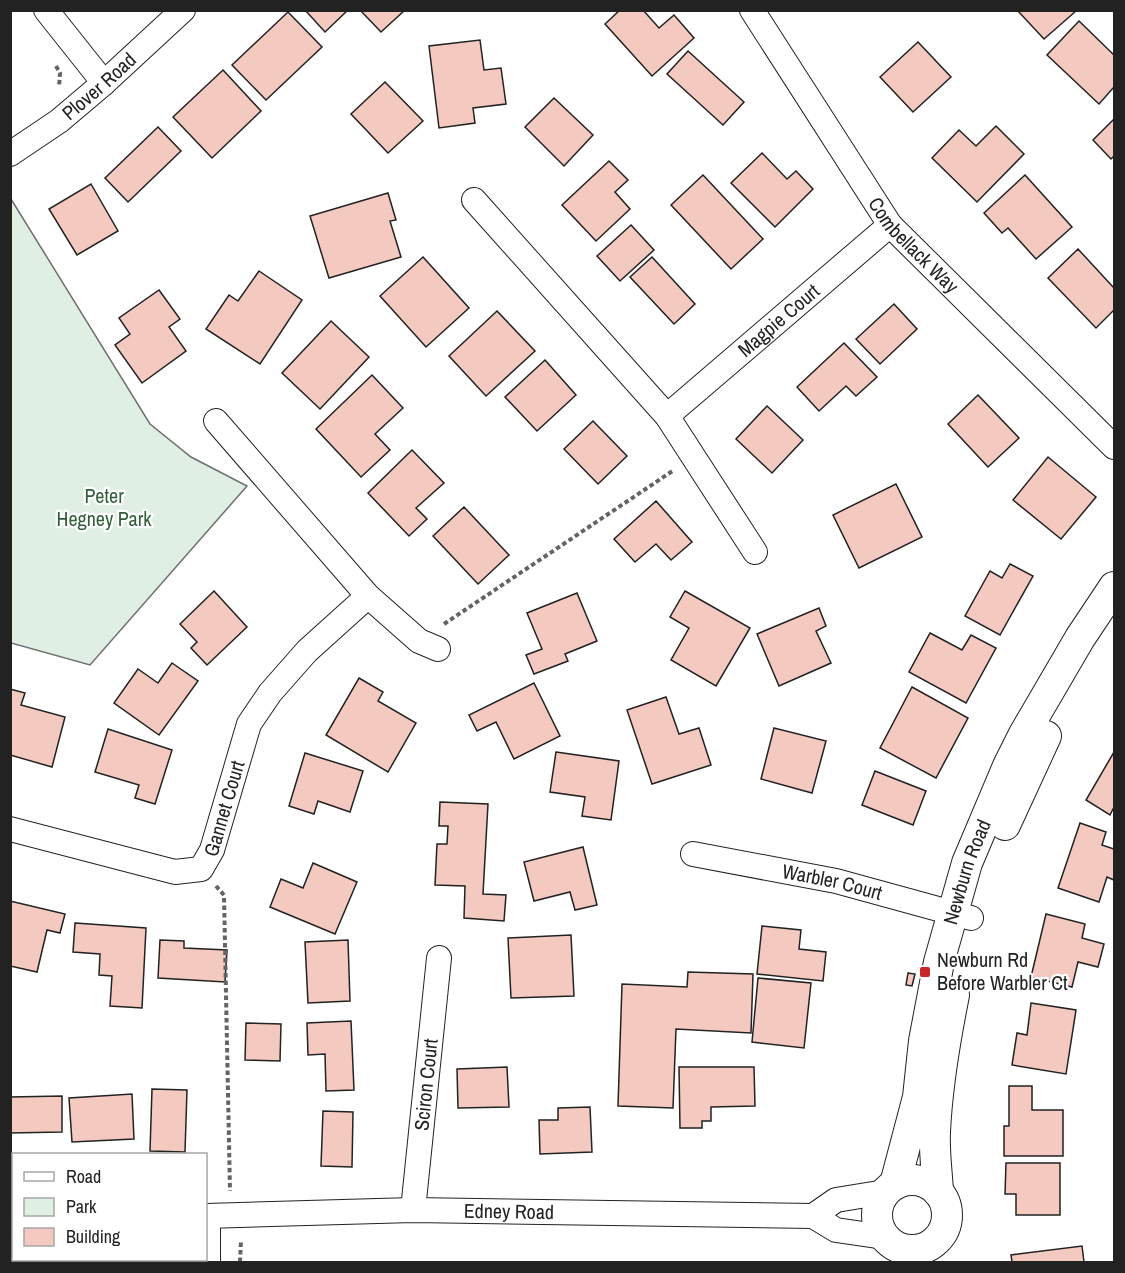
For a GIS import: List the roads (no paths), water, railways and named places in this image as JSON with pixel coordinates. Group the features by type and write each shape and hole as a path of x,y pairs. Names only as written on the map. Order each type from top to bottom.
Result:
{"street":[{"path":"46,10 104,83"},
{"name":"Plover Road","path":"10,154 58,121 104,83 183,10"},
{"name":"Combellack Way","path":"752,10 890,225 1114,447"},
{"path":"474,200 667,416 755,552"},
{"name":"Magpie Court","path":"667,416 890,225"},
{"path":"216,421 368,596 428,645"},
{"name":"Newburn Road","path":"938,1192 935,1134 941,1071 958,973 961,916 968,863 1008,766 1080,638 1114,588"},
{"name":"Gannet Court","path":"10,829 175,872 201,869 212,850 249,724 270,693 307,651 368,596"},
{"name":"Newburn Road","path":"890,1188 918,1097 924,1041 939,962 986,870 1037,752 1114,623"},
{"name":"Warbler Court","path":"693,854 836,881 961,916"},
{"name":"Sciron Court","path":"413,1210 439,958"},
{"path":"813,1216 836,1200 890,1188 906,1180 918,1180 930,1185 945,1201 946,1223 939,1249 893,1248 878,1226 877,1214 879,1202 890,1188"},
{"name":"Edney Road","path":"215,1216 413,1210 813,1216 836,1230 893,1248"},
{"path":"208,1263 215,1216"}],"place":[{"name":"Newburn Rd Before Warbler Ct","path":"925,972"}],"park label":[{"name":"Peter Hegney Park","path":"104,508"}]}
